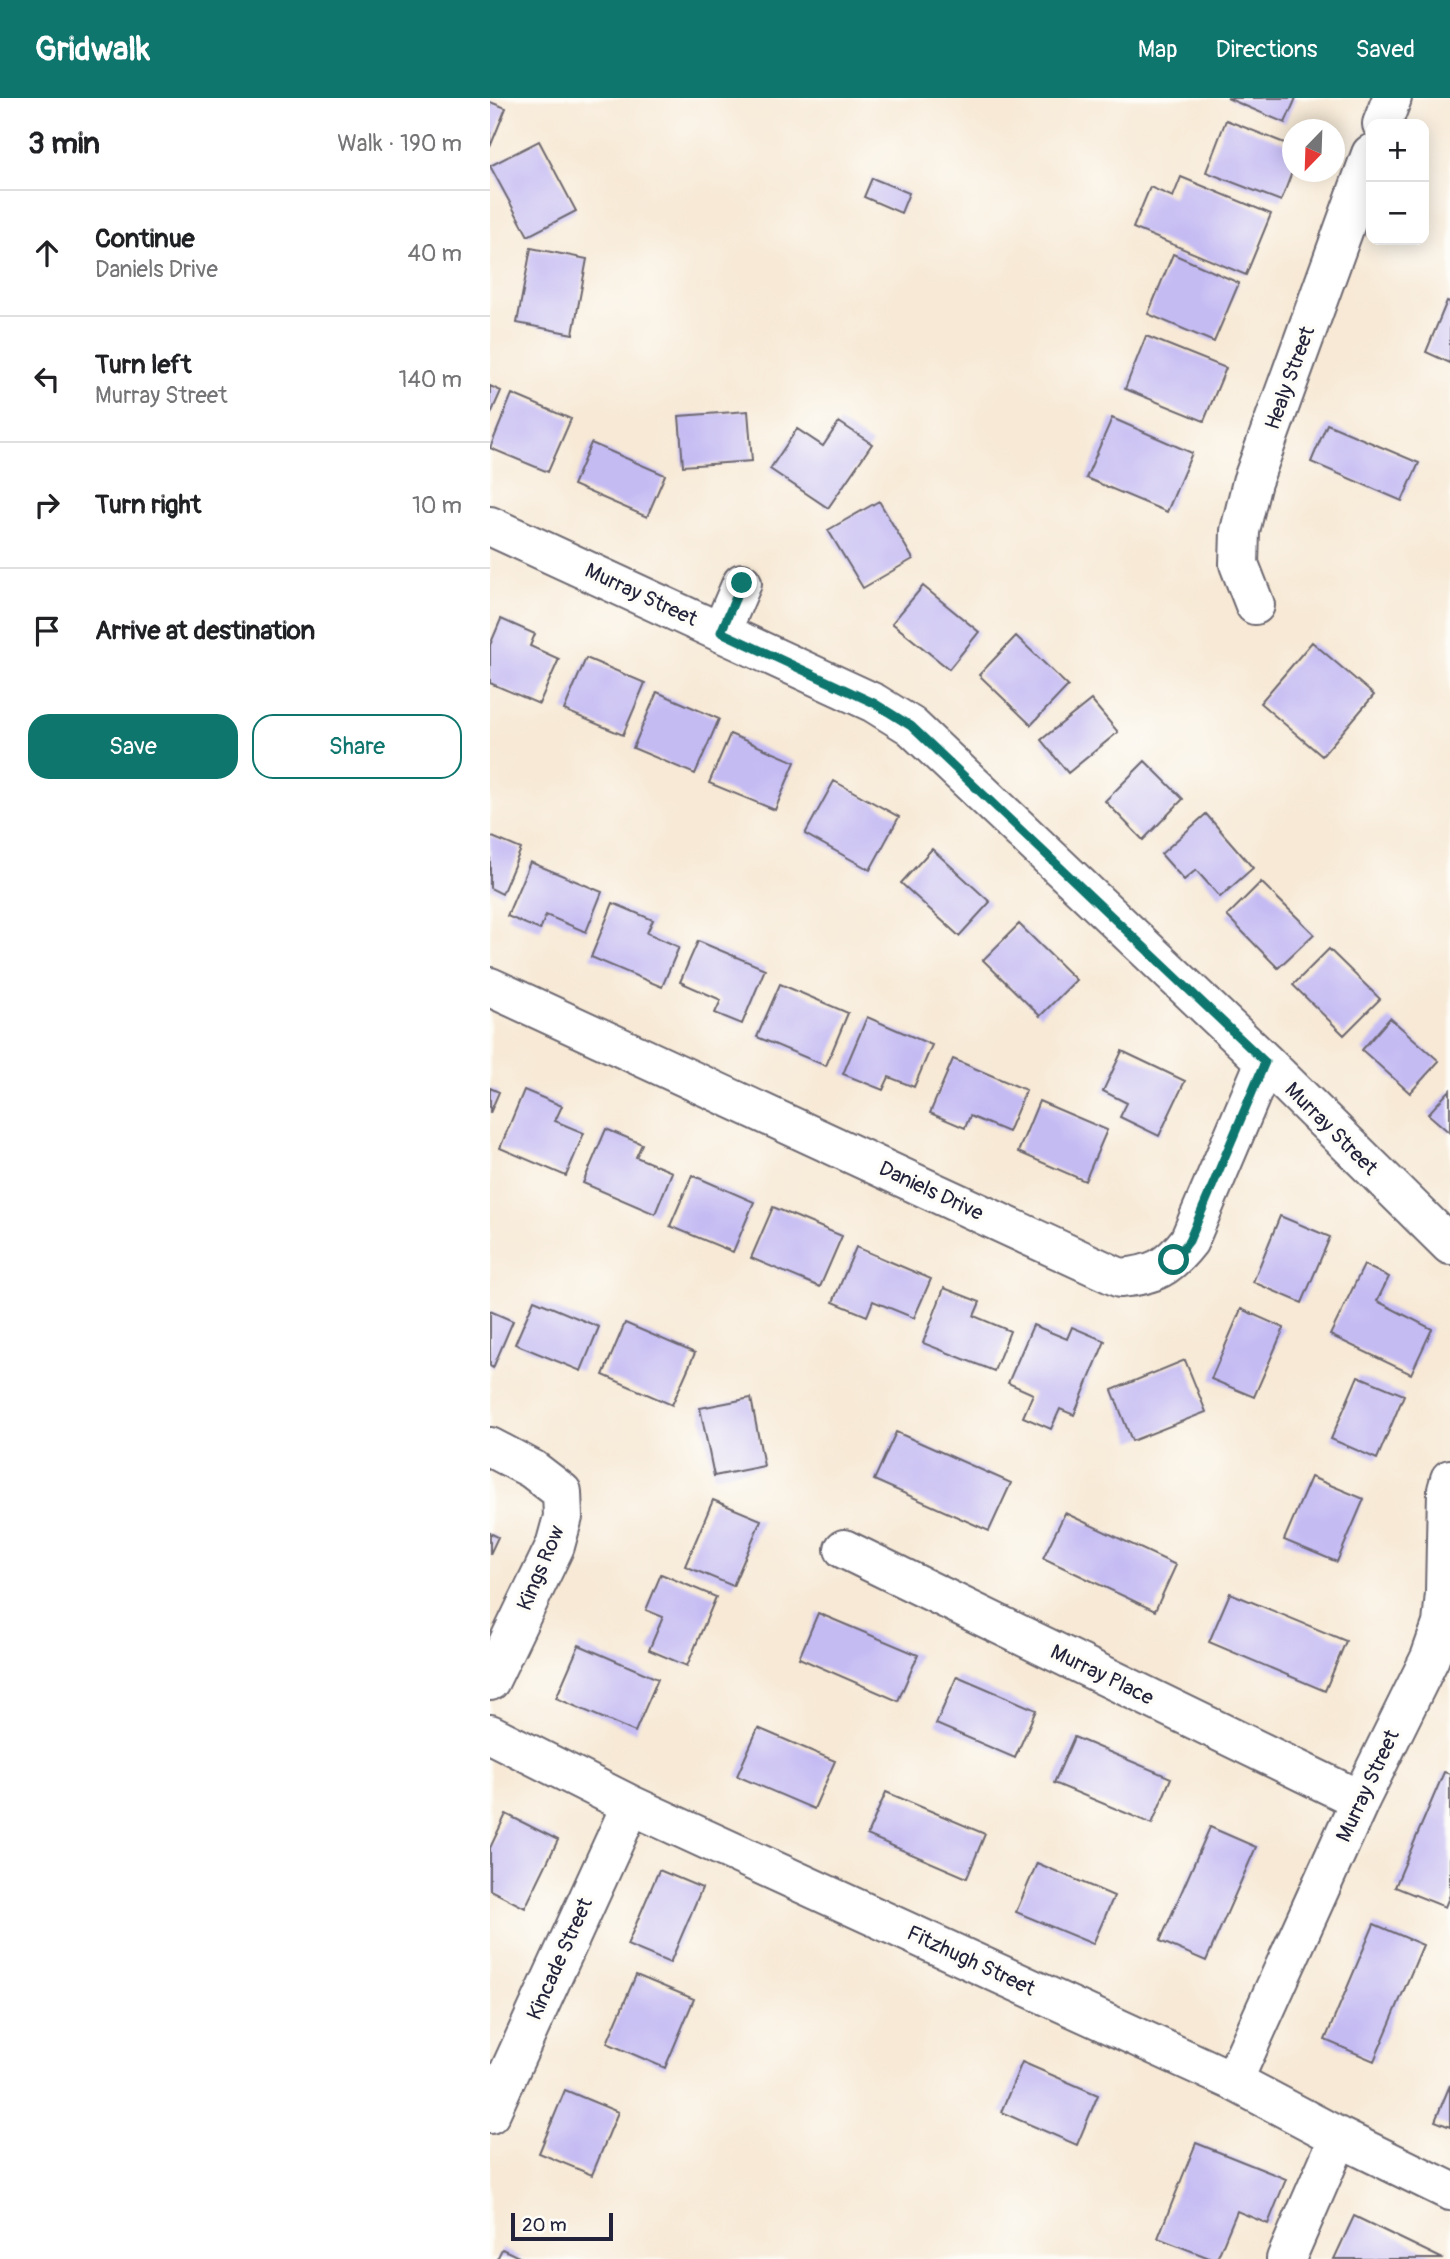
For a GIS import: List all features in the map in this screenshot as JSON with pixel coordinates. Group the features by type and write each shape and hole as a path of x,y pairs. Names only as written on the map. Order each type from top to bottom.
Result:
{"street":[{"path":"1384,119 1392,98"},
{"name":"Healy Street","path":"1255,605 1238,564 1240,531 1252,482 1366,168"},
{"name":"Murray Street","path":"490,526 874,703 911,726 1265,1062 1450,1245"},
{"path":"721,632 742,583"},
{"name":"Daniels Drive","path":"490,988 1120,1278 1147,1275 1174,1260 1189,1241 1265,1062"},
{"name":"Kings Row","path":"490,1447 531,1469 562,1492 563,1517 555,1546 490,1681"},
{"name":"Murray Street","path":"1233,2081 1360,1800 1430,1658 1442,1624 1446,1593 1447,1490 1450,1479"},
{"name":"Murray Place","path":"844,1549 1360,1800"},
{"name":"Fitzhugh Street","path":"490,1734 631,1805 1233,2081 1450,2191"},
{"name":"Kincade Street","path":"490,2114 631,1805"},
{"path":"1286,2259 1339,2137"}],"building":[{"path":"1227,98 1296,98 1287,119 1282,119 1282,122"},
{"path":"490,102 506,108 490,147"},
{"path":"1226,120 1282,142 1282,182 1288,182 1281,201 1206,172"},
{"path":"539,141 576,211 528,236 490,166"},
{"path":"1181,177 1271,214 1246,275 1133,228 1150,187 1173,197"},
{"path":"872,178 909,193 901,213 864,197"},
{"path":"531,248 587,259 573,334 517,323"},
{"path":"1173,254 1239,283 1214,342 1148,314"},
{"path":"1447,301 1450,302 1450,363 1426,352"},
{"path":"1146,336 1226,368 1204,421 1125,389"},
{"path":"490,386 501,391 490,416"},
{"path":"512,394 571,419 548,472 490,448"},
{"path":"748,411 752,461 683,466 679,416"},
{"path":"1112,418 1192,453 1167,512 1086,478"},
{"path":"839,422 872,444 828,508 770,469 797,429 823,446"},
{"path":"1327,424 1419,463 1402,501 1311,462"},
{"path":"591,443 665,475 647,517 573,485"},
{"path":"879,501 913,559 863,588 828,530"},
{"path":"923,586 979,632 949,669 892,623"},
{"path":"501,619 535,634 530,646 559,659 539,704 490,683 490,645"},
{"path":"1016,636 1068,686 1031,725 979,675"},
{"path":"1312,642 1374,695 1322,756 1260,703"},
{"path":"586,658 645,683 623,735 564,710"},
{"path":"657,692 719,719 695,774 633,748"},
{"path":"1091,700 1118,732 1068,773 1041,740"},
{"path":"730,734 795,762 775,810 709,783"},
{"path":"1145,761 1183,799 1143,840 1105,801"},
{"path":"834,781 899,817 870,870 805,834"},
{"path":"1206,814 1253,868 1220,897 1196,870 1184,880 1161,854"},
{"path":"490,836 521,849 502,894 490,888"},
{"path":"932,849 990,902 959,936 901,883"},
{"path":"530,862 602,892 586,932 546,915 540,930 507,916"},
{"path":"1261,882 1314,934 1278,968 1227,916"},
{"path":"613,903 653,920 647,933 679,947 662,987 591,957"},
{"path":"1019,924 1076,980 1040,1016 983,960"},
{"path":"698,941 765,969 742,1024 715,1013 721,1000 680,982"},
{"path":"1329,949 1380,999 1344,1035 1293,985"},
{"path":"780,984 848,1013 826,1066 757,1037"},
{"path":"867,1017 932,1045 914,1087 889,1077 883,1090 843,1074"},
{"path":"1390,1018 1439,1061 1410,1093 1362,1050"},
{"path":"1122,1051 1185,1081 1159,1136 1120,1117 1127,1103 1103,1091"},
{"path":"953,1059 1026,1090 1008,1132 970,1116 965,1128 930,1113"},
{"path":"490,1088 499,1092 490,1113"},
{"path":"524,1090 562,1106 555,1121 584,1133 566,1176 500,1148"},
{"path":"1450,1090 1450,1133 1428,1114"},
{"path":"1039,1101 1107,1130 1085,1181 1018,1152"},
{"path":"606,1129 642,1144 636,1157 672,1172 655,1214 583,1183"},
{"path":"692,1175 754,1202 733,1252 670,1226"},
{"path":"773,1207 842,1236 820,1287 751,1258"},
{"path":"1280,1216 1330,1237 1302,1303 1253,1282"},
{"path":"856,1247 931,1279 914,1318 873,1301 867,1316 833,1302"},
{"path":"1364,1265 1389,1277 1377,1301 1432,1329 1411,1374 1330,1335"},
{"path":"944,1288 980,1302 974,1316 1010,1331 994,1371 923,1343"},
{"path":"534,1300 599,1327 581,1371 515,1344"},
{"path":"1241,1309 1284,1328 1254,1397 1211,1379"},
{"path":"490,1311 513,1321 493,1368 490,1366"},
{"path":"625,1323 695,1353 672,1405 603,1375"},
{"path":"1033,1325 1067,1339 1072,1327 1105,1341 1074,1415 1060,1409 1051,1429 1023,1417 1033,1394 1008,1383"},
{"path":"1185,1360 1206,1412 1132,1441 1112,1390"},
{"path":"1358,1376 1404,1395 1377,1459 1331,1439"},
{"path":"751,1398 764,1466 714,1476 700,1408"},
{"path":"896,1432 1011,1483 989,1531 874,1480"},
{"path":"1311,1477 1364,1499 1337,1562 1284,1540"},
{"path":"713,1500 761,1520 733,1586 685,1566"},
{"path":"1065,1513 1176,1565 1155,1611 1043,1558"},
{"path":"490,1533 498,1537 490,1554"},
{"path":"661,1574 716,1597 687,1666 649,1650 663,1617 646,1610"},
{"path":"1230,1593 1346,1641 1325,1691 1209,1642"},
{"path":"818,1613 918,1655 898,1701 799,1658"},
{"path":"579,1645 658,1679 635,1732 556,1698"},
{"path":"957,1676 1036,1710 1015,1758 936,1724"},
{"path":"758,1728 835,1761 814,1809 737,1776"},
{"path":"1074,1737 1171,1778 1152,1824 1054,1783"},
{"path":"1444,1772 1450,1774 1450,1895 1445,1907 1395,1887"},
{"path":"886,1792 985,1834 967,1878 867,1835"},
{"path":"506,1814 558,1840 525,1908 490,1890 490,1848"},
{"path":"1210,1827 1256,1847 1206,1961 1160,1941"},
{"path":"1037,1863 1114,1896 1093,1944 1016,1912"},
{"path":"659,1870 702,1888 670,1963 627,1945"},
{"path":"1374,1924 1423,1945 1374,2061 1325,2040"},
{"path":"636,1975 694,1999 665,2068 607,2043"},
{"path":"1022,2062 1098,2095 1077,2145 1001,2112"},
{"path":"1450,2085 1450,2127 1435,2121"},
{"path":"565,2090 618,2112 592,2175 539,2153"},
{"path":"1196,2143 1286,2179 1268,2224 1237,2211 1217,2259 1158,2238"},
{"path":"1354,2216 1443,2259 1334,2259"},
{"path":"502,2249 523,2259 497,2259"}],"route":[{"path":"742,583 721,632 874,703 911,726 1265,1062 1189,1241 1174,1260"}]}
